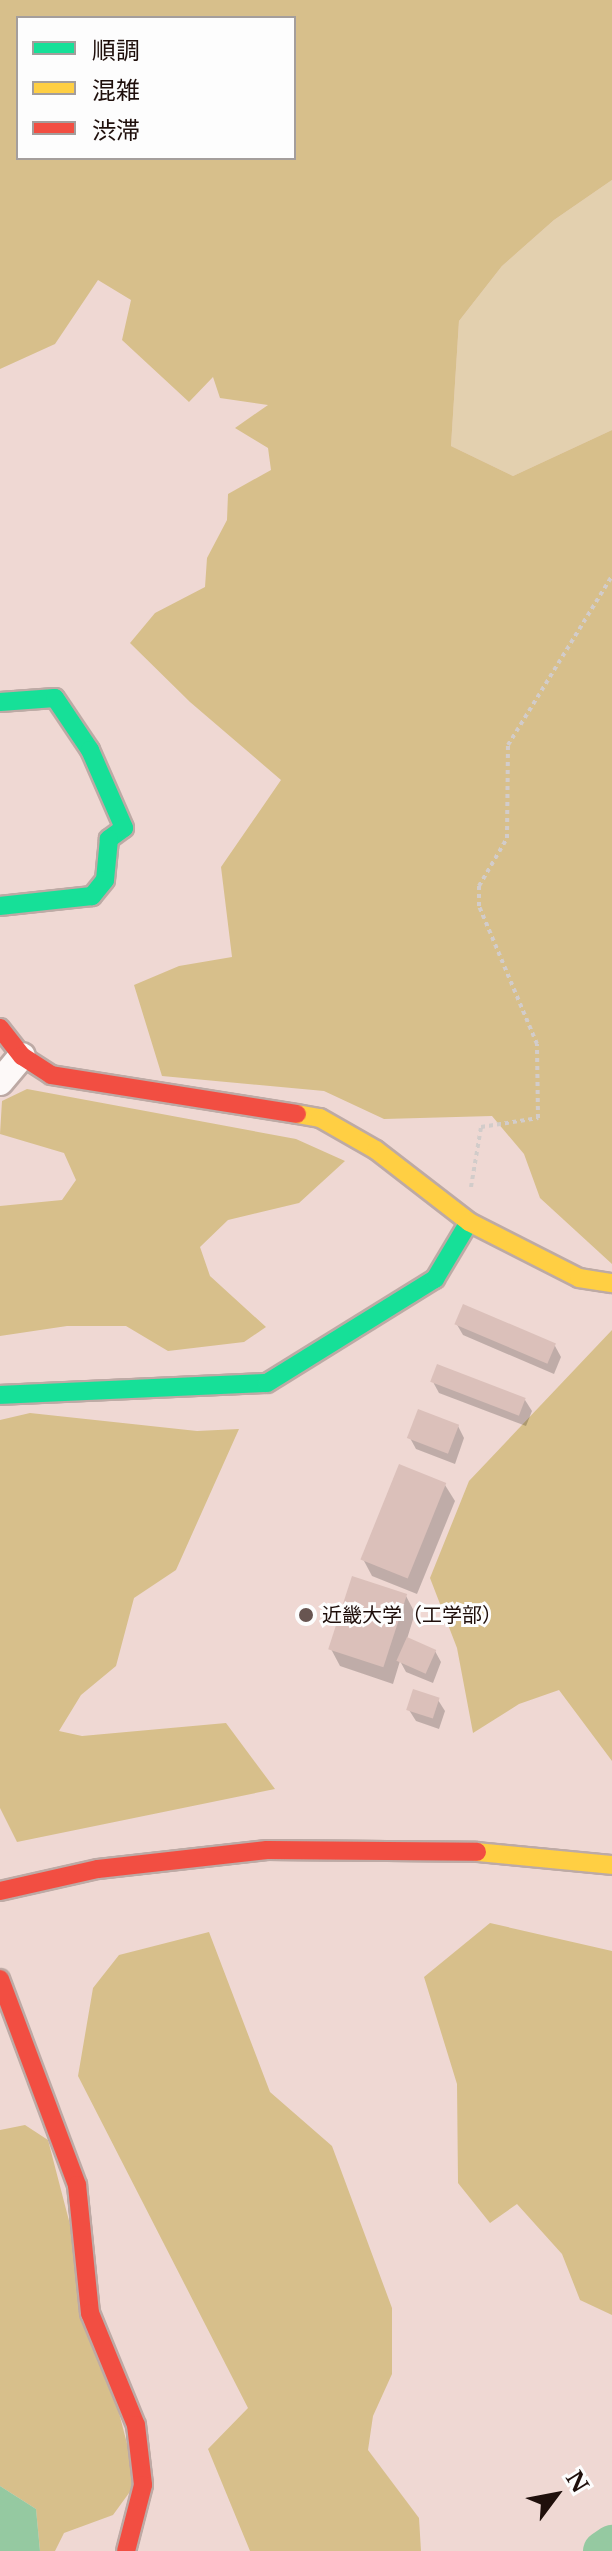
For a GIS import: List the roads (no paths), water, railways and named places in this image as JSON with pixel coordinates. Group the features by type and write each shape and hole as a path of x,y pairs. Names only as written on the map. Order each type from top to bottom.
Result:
{"street":[{"path":"0,702 55,698 90,750 124,828 109,839 105,880 92,896 0,906"},
{"path":"0,1028 22,1056 51,1075 320,1118 376,1150 469,1222 579,1278 612,1283"},
{"path":"0,1082 22,1056"},
{"path":"0,1395 267,1383 435,1279 469,1222"},
{"path":"0,1891 98,1869 267,1850 518,1852 612,1865"},
{"path":"0,1979 77,2185 90,2313 136,2425 143,2485 126,2551"}],"waterway":[{"path":"603,2551 612,2545"}],"place":[{"name":"近畿大学（工学部）","path":"306,1615"}]}
